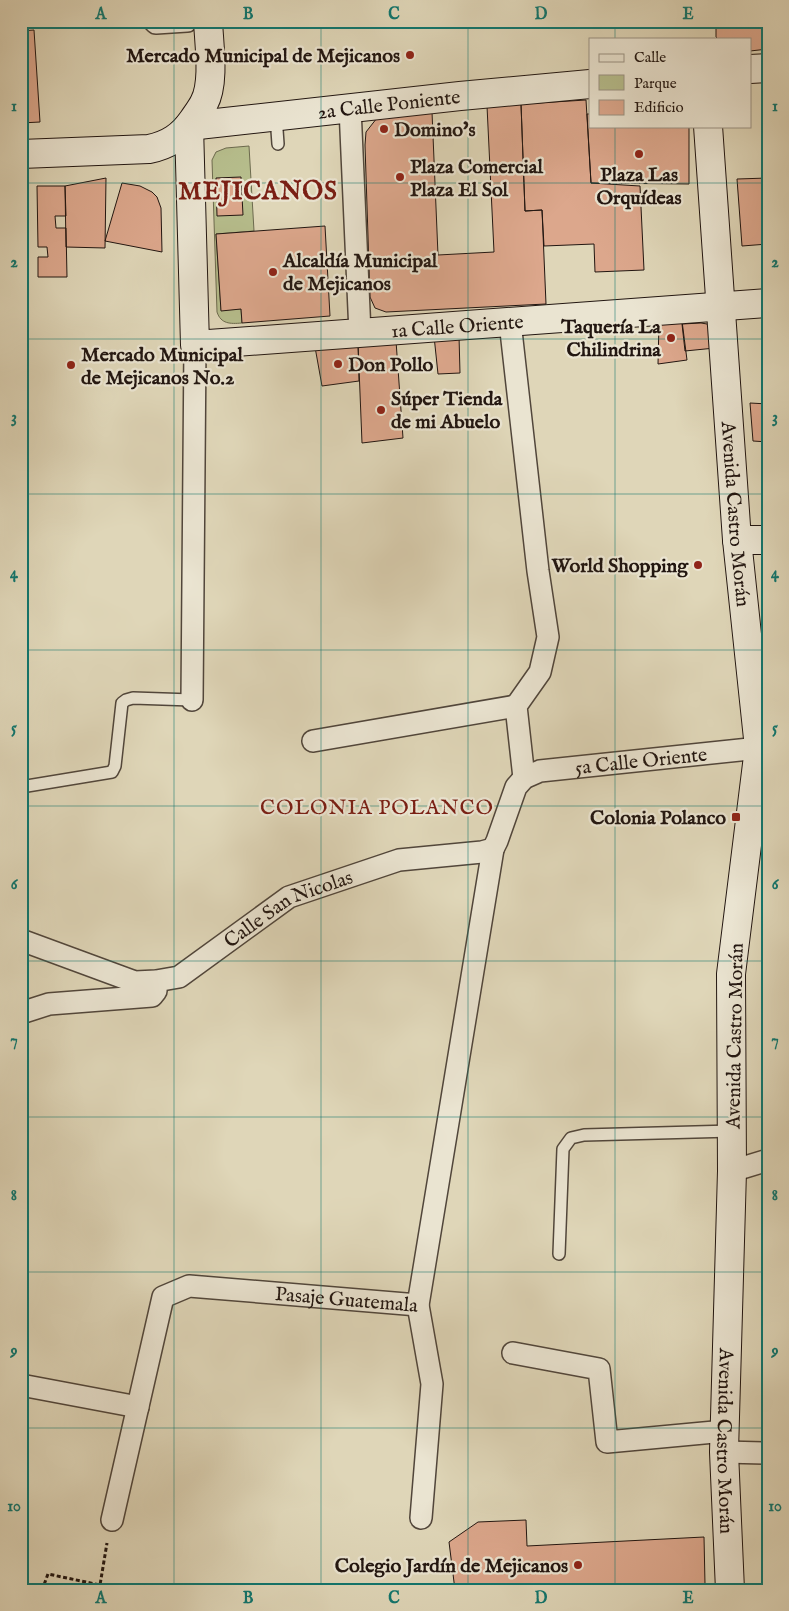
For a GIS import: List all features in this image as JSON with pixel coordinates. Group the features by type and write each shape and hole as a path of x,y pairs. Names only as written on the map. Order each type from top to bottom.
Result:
{"main road":[{"path":"21,154 149,149 164,146 172,141 189,126 204,103 208,90 210,65 208,21"},
{"path":"752,69 768,68"},
{"name":"2a Calle Poniente","path":"189,126 350,108 460,103 589,84"},
{"path":"189,126 195,345"},
{"name":"Avenida Castro Morán","path":"708,128 737,540 764,748 732,974 732,1171 724,1442 730,1590"},
{"name":"1a Calle Oriente","path":"195,345 768,303"},
{"path":"737,540 768,540"}],"street":[{"path":"154,21 156,23 187,21"},
{"path":"350,108 360,333"},
{"path":"492,849 497,842 516,787 524,778 516,706 540,672 548,637 538,571 510,322"},
{"path":"192,700 195,345"},
{"path":"313,740 516,706"},
{"name":"5a Calle Oriente","path":"524,778 540,771 764,748"},
{"name":"Calle San Nicolas","path":"21,940 135,982 179,977 289,897 399,860 482,852 492,849"},
{"name":"Pasaje Guatemala","path":"112,1520 163,1297 189,1286 418,1305 492,849"},
{"path":"21,1013 49,1004 152,996 156,991 156,981"},
{"path":"732,1171 768,1160"},
{"path":"418,1305 432,1384 421,1518"},
{"path":"513,1352 599,1369 607,1442 724,1442 768,1453"},
{"path":"21,1385 138,1408"}],"lane":[{"path":"276,116 278,144"},
{"path":"21,787 112,772 115,766 122,703 126,700 133,698 192,700"},
{"path":"559,1254 563,1149 571,1138 584,1135 732,1131"}],"path":[{"path":"42,1590 48,1574 100,1585 112,1520"}],"green space":[{"path":"249,146 254,231 216,234 221,310 241,309 242,323 230,323 221,319 217,312 212,160 216,152 226,148"}],"building":[{"path":"716,21 768,21 768,49 752,51 752,38 716,37"},
{"path":"34,30 40,122 21,123 21,31"},
{"path":"586,100 591,183 640,186 644,270 595,272 594,244 544,246 542,210 525,211 521,104"},
{"name":"Plaza Comercial Plaza El Sol","path":"521,104 525,211 542,210 546,304 386,312 375,308 370,297 366,132 377,118 432,112 438,255 494,252 487,106"},
{"name":"Plaza Las Orquídeas","path":"587,114 589,114 589,128 689,128 689,184 591,183"},
{"path":"241,177 243,215 217,216 216,178"},
{"path":"106,178 105,248 66,247 65,186"},
{"path":"768,178 768,244 742,246 737,179"},
{"path":"122,183 140,186 157,197 161,208 162,252 105,241"},
{"path":"37,186 65,186 66,216 55,216 56,228 66,228 67,277 38,277 38,257 48,257 47,247 38,247"},
{"name":"Alcaldía Municipal de Mejicanos","path":"325,226 330,316 242,323 241,309 221,311 216,234"},
{"name":"Taquería La Chilindrina","path":"682,321 687,360 658,364 659,323"},
{"path":"682,324 707,324 712,330 715,348 685,351"},
{"path":"434,336 459,336 460,373 438,374"},
{"name":"Súper Tienda de mi Abuelo","path":"396,341 403,438 362,443 358,343"},
{"name":"Don Pollo","path":"358,343 359,381 322,386 315,347"},
{"path":"750,403 768,404 768,442 753,441"},
{"name":"Colegio Jardín de Mejicanos","path":"526,1520 527,1546 704,1537 705,1584 626,1588 627,1590 455,1590 449,1542 478,1522"}],"place":[{"name":"Mercado Municipal de Mejicanos","path":"410,55"},
{"name":"Domino's","path":"384,129"},
{"name":"Plaza Las Orquídeas","path":"639,154"},
{"name":"Plaza Comercial Plaza El Sol","path":"400,177"},
{"name":"Alcaldía Municipal de Mejicanos","path":"273,272"},
{"name":"Taquería La Chilindrina","path":"671,338"},
{"name":"Don Pollo","path":"338,364"},
{"name":"Mercado Municipal de Mejicanos No.2","path":"71,365"},
{"name":"Súper Tienda de mi Abuelo","path":"381,410"},
{"name":"World Shopping","path":"698,565"},
{"name":"Colonia Polanco","path":"736,817"},
{"name":"Colegio Jardín de Mejicanos","path":"578,1565"}],"district":[{"name":"MEJICANOS","path":"258,190"},
{"name":"COLONIA POLANCO","path":"377,807"}]}
